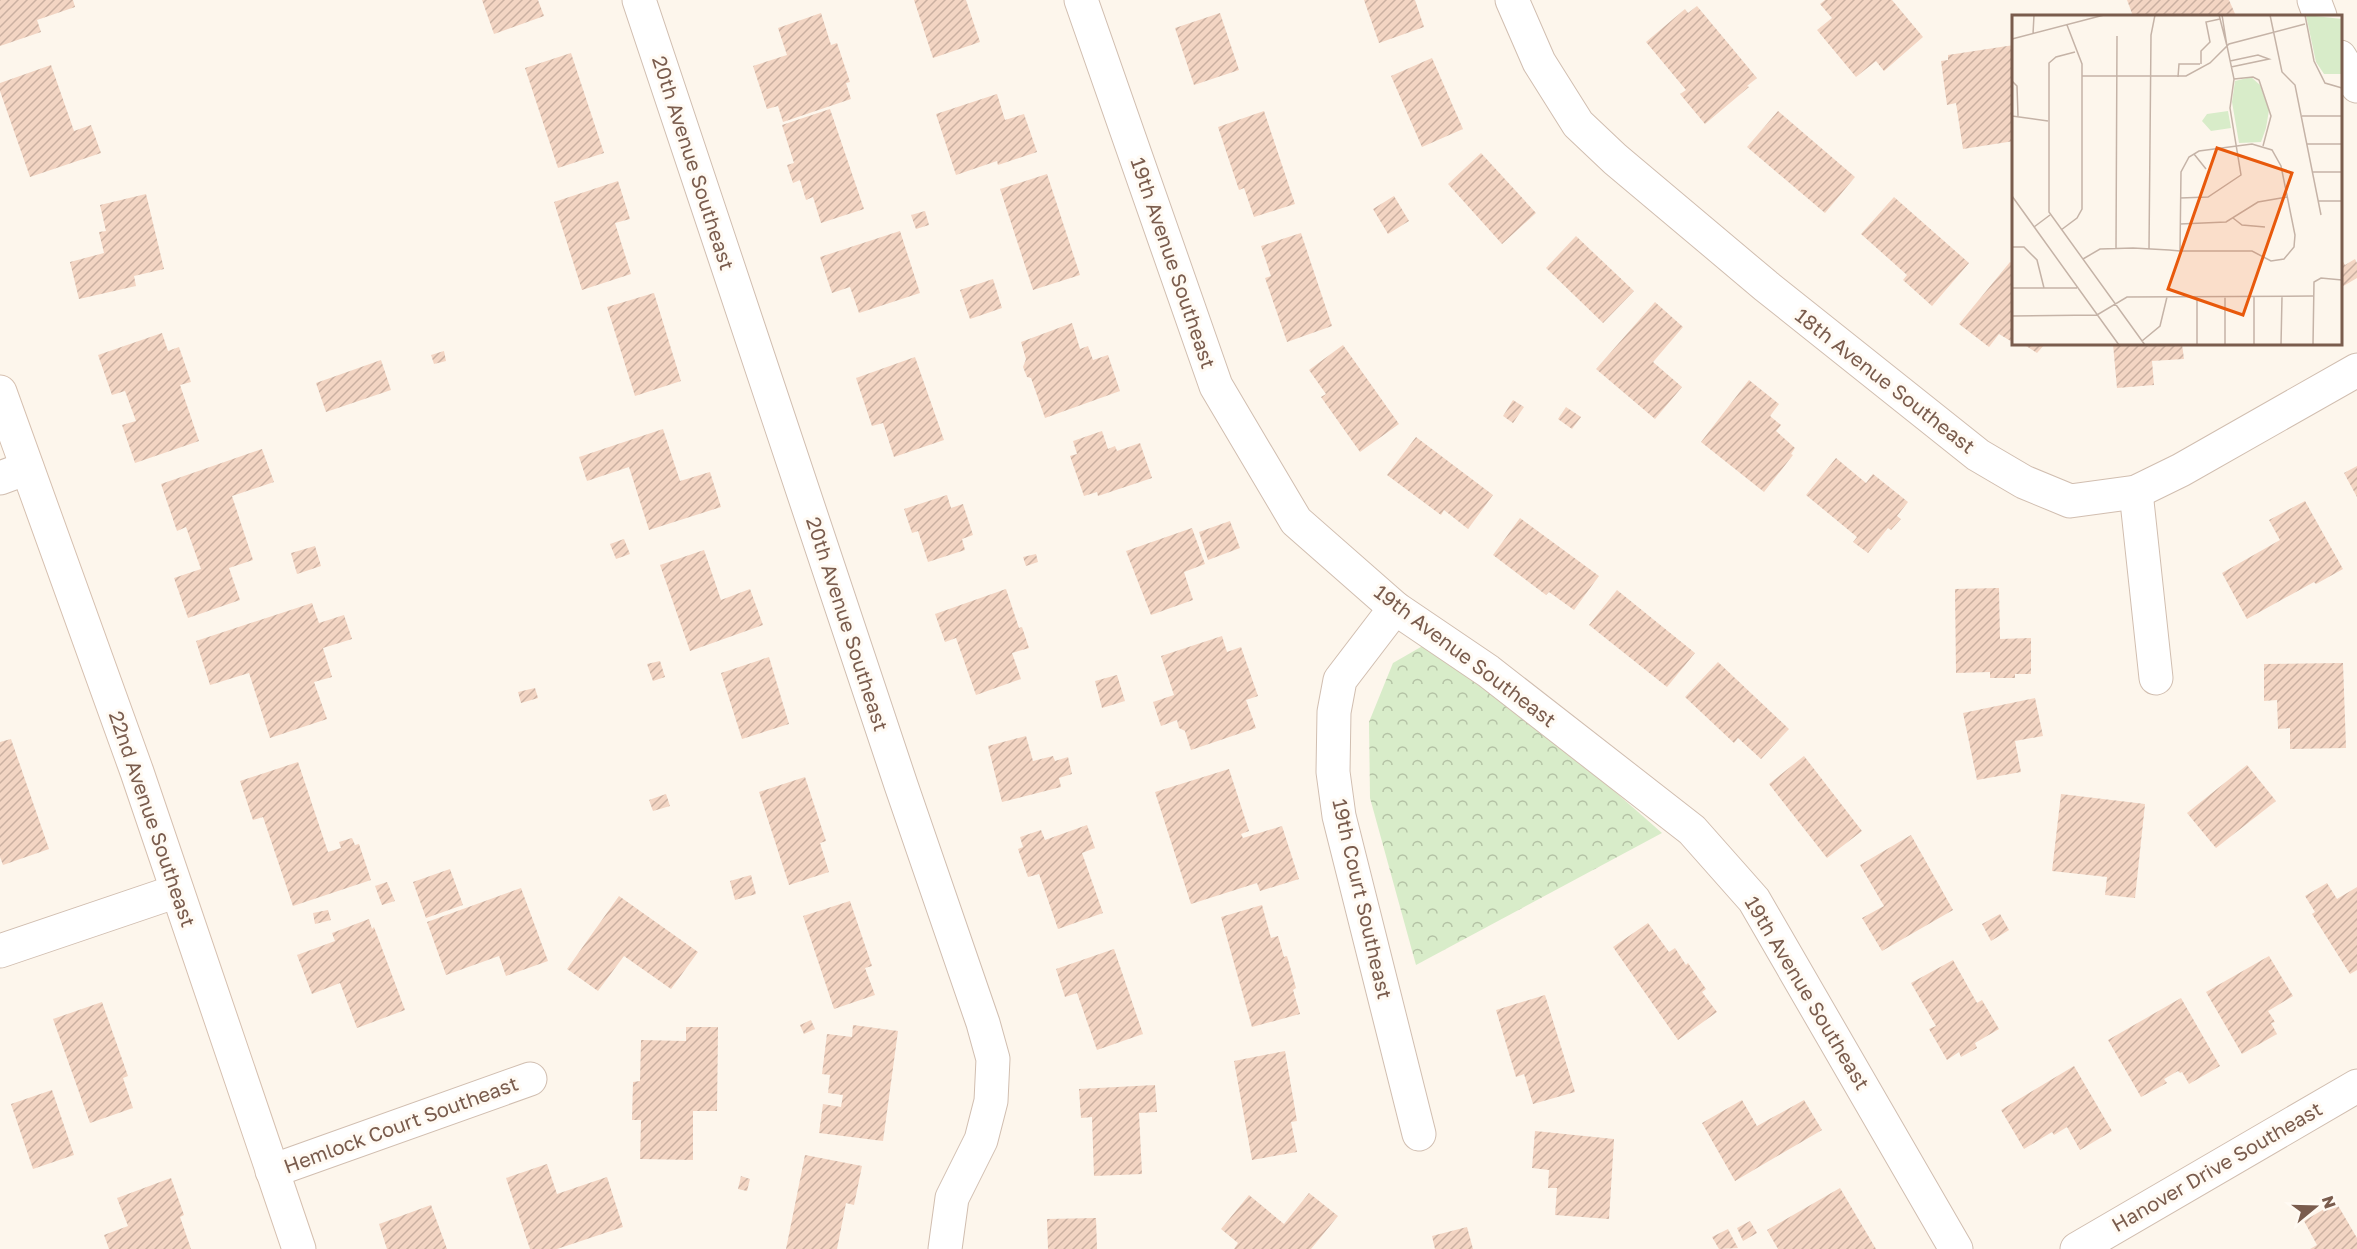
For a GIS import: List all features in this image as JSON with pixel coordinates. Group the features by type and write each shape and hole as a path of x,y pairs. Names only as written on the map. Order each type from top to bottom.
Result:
{"street":[{"name":"20th Avenue Southeast","path":"639,0 901,785 983,1023 993,1059 991,1101 981,1140 952,1198 945,1249"},
{"name":"19th Avenue Southeast","path":"1081,0 1216,386 1296,521 1395,608 1488,671 1692,830 1754,900 1956,1249"},
{"name":"18th Avenue Southeast","path":"1512,0 1539,62 1578,124 1615,159 1766,286 1978,455 2024,482 2070,501 2136,492 2181,470 2357,370"},
{"path":"2314,0 2320,15"},
{"path":"2342,60 2357,86"},
{"name":"22nd Avenue Southeast","path":"0,392 14,473 137,772 299,1249"},
{"path":"2136,492 2156,678"},
{"name":"19th Court Southeast","path":"1395,608 1340,680 1334,712 1334,772 1339,816 1419,1134"},
{"path":"0,951 177,891"},
{"name":"Hemlock Court Southeast","path":"272,1171 530,1078"},
{"name":"Hanover Drive Southeast","path":"2077,1249 2357,1086"}],"green space":[{"path":"1426,644 1489,681 1662,833 1416,965 1370,798 1369,722 1393,663"}],"building":[{"path":"0,0 73,0 75,7 37,20 41,32 0,46"},
{"path":"482,0 538,0 544,16 494,34"},
{"path":"914,0 966,0 980,42 933,58"},
{"path":"1364,0 1415,0 1424,27 1379,43"},
{"path":"1825,0 1892,0 1923,37 1884,71 1876,61 1856,77 1817,30 1832,18 1820,4"},
{"path":"2127,0 2229,0 2236,15 2133,15"},
{"path":"1697,6 1757,78 1705,124 1680,94 1686,90 1646,42 1685,9 1688,13"},
{"path":"821,13 831,45 837,43 850,82 846,83 851,99 783,122 778,106 767,109 753,66 787,55 778,28"},
{"path":"1220,13 1239,70 1194,85 1175,28"},
{"path":"2012,45 2012,141 1963,149 1956,103 1947,105 1941,61 1948,60 1948,55"},
{"path":"571,53 604,153 558,168 525,68"},
{"path":"1432,58 1463,129 1422,147 1391,76"},
{"path":"51,65 74,131 91,125 101,153 30,177 0,91 0,83"},
{"path":"997,94 1005,120 1024,114 1037,152 998,165 997,161 956,175 936,114"},
{"path":"830,109 864,209 821,223 813,197 806,200 800,180 793,183 787,165 794,163 782,125"},
{"path":"1264,111 1295,204 1254,217 1244,188 1239,190 1218,127"},
{"path":"1778,111 1855,177 1825,213 1747,147"},
{"path":"1481,153 1536,213 1502,244 1448,184"},
{"path":"1047,174 1080,275 1033,290 1000,189"},
{"path":"618,181 630,219 615,223 631,274 582,290 554,202"},
{"path":"146,194 164,269 134,276 136,286 79,299 70,262 104,253 99,232 106,231 100,205"},
{"path":"1394,196 1409,221 1388,234 1373,209"},
{"path":"1894,197 1969,263 1932,306 1903,280 1907,275 1861,234"},
{"path":"925,211 929,225 916,229 911,215"},
{"path":"900,231 920,293 859,313 850,287 832,293 820,257"},
{"path":"1301,233 1332,326 1287,342 1265,278 1271,276 1261,246"},
{"path":"1576,236 1634,291 1603,323 1546,268"},
{"path":"2355,259 2357,278 2342,287 2342,260 2345,265"},
{"path":"2010,262 2012,264 2012,342 1999,334 1989,347 1959,324"},
{"path":"993,279 1002,308 970,319 960,290"},
{"path":"654,293 681,381 635,396 607,307"},
{"path":"1655,302 1683,327 1653,362 1682,387 1655,419 1596,369"},
{"path":"1072,323 1080,349 1088,346 1093,360 1108,355 1120,391 1045,418 1031,378 1027,377 1023,367 1026,359 1021,342"},
{"path":"162,333 168,351 179,347 191,382 180,385 199,441 135,463 122,425 136,421 125,391 112,395 98,355"},
{"path":"1343,345 1399,424 1360,452 1321,397 1326,394 1309,370"},
{"path":"2025,345 2044,345 2037,353"},
{"path":"2113,345 2182,345 2184,359 2152,361 2154,385 2117,388"},
{"path":"444,351 446,361 434,364 431,355"},
{"path":"915,357 944,440 894,457 883,423 872,426 856,378"},
{"path":"381,360 391,390 326,412 316,383"},
{"path":"1749,380 1779,404 1770,416 1781,425 1776,431 1795,448 1791,454 1793,455 1764,492 1701,442"},
{"path":"1513,400 1524,407 1513,423 1503,416"},
{"path":"1566,407 1581,417 1572,429 1558,419"},
{"path":"663,429 680,481 710,472 721,507 649,530 629,467 587,481 579,457"},
{"path":"1102,431 1108,449 1115,446 1117,451 1140,443 1152,478 1098,496 1097,492 1084,496 1070,456 1077,454 1073,441"},
{"path":"1416,437 1493,495 1468,529 1444,510 1441,515 1387,475"},
{"path":"262,449 274,482 232,496 253,560 229,568 240,600 188,618 174,578 201,569 186,527 177,531 161,484"},
{"path":"1836,458 1866,483 1873,474 1908,502 1897,516 1901,519 1891,530 1888,528 1868,553 1853,542 1857,537 1806,495"},
{"path":"2357,466 2357,497 2344,473"},
{"path":"947,495 951,508 963,504 973,535 962,539 965,550 928,562 918,531 912,533 904,509"},
{"path":"2305,501 2343,569 2316,584 2314,582 2247,619 2222,573 2280,540 2269,520"},
{"path":"1520,518 1599,576 1574,610 1549,592 1546,595 1493,555"},
{"path":"1230,521 1240,548 1208,560 1199,532"},
{"path":"1192,528 1205,564 1184,572 1193,600 1151,615 1126,551"},
{"path":"624,539 630,554 616,559 610,544"},
{"path":"315,546 321,566 297,574 291,553"},
{"path":"704,550 721,600 750,589 763,625 690,651 660,565"},
{"path":"1036,554 1038,562 1026,566 1023,557"},
{"path":"1999,588 2000,639 2031,638 2031,674 2015,674 2015,678 1990,678 1990,672 1956,673 1955,589"},
{"path":"1006,589 1019,628 1022,627 1029,648 1012,653 1021,679 976,695 956,638 945,642 935,614"},
{"path":"1617,590 1695,653 1667,687 1589,625"},
{"path":"312,603 319,623 344,615 352,639 323,648 332,677 314,682 327,719 270,738 249,673 210,685 196,641"},
{"path":"1222,636 1227,652 1241,647 1258,696 1246,700 1256,728 1191,750 1185,731 1179,728 1177,720 1161,726 1153,702 1174,695 1161,656"},
{"path":"769,657 789,724 742,739 721,673"},
{"path":"660,661 665,677 653,681 647,664"},
{"path":"1718,662 1789,729 1761,759 1738,738 1734,743 1685,697"},
{"path":"2343,663 2346,748 2290,749 2290,728 2278,729 2277,700 2264,701 2264,664"},
{"path":"1117,675 1125,701 1102,708 1095,681"},
{"path":"535,688 538,698 521,703 518,692"},
{"path":"2035,698 2043,736 2015,741 2021,772 1977,780 1963,713"},
{"path":"1026,736 1033,761 1053,756 1055,761 1068,757 1072,774 1059,778 1061,787 1002,802 988,746"},
{"path":"11,739 49,849 3,865 0,857 0,742"},
{"path":"1804,756 1862,831 1827,858 1769,784"},
{"path":"298,762 328,852 341,848 339,842 352,838 355,845 359,844 371,880 293,906 263,817 253,820 240,781"},
{"path":"2247,765 2276,801 2216,848 2187,813"},
{"path":"1229,769 1249,831 1241,834 1243,838 1282,826 1299,879 1260,891 1257,883 1191,904 1155,792"},
{"path":"805,777 826,841 820,843 829,872 789,885 759,792"},
{"path":"666,794 670,806 653,811 649,800"},
{"path":"2061,794 2145,804 2135,898 2105,895 2107,877 2052,871"},
{"path":"1087,825 1095,848 1082,853 1103,913 1058,929 1039,874 1028,877 1018,849 1023,847 1020,837 1041,830 1045,840"},
{"path":"1911,835 1953,910 1882,951 1862,918 1884,906 1860,865"},
{"path":"450,869 463,905 426,918 413,882"},
{"path":"751,875 756,894 735,900 730,881"},
{"path":"387,882 395,901 382,905 375,886"},
{"path":"2327,883 2337,899 2357,887 2357,970 2350,974 2312,914 2315,912 2305,896"},
{"path":"521,888 548,961 506,976 499,956 446,975 427,922"},
{"path":"619,896 698,952 671,989 624,956 598,991 567,969"},
{"path":"850,901 872,966 865,968 875,995 834,1009 803,916"},
{"path":"1262,905 1271,938 1278,936 1284,957 1287,956 1300,1014 1252,1027 1221,917"},
{"path":"328,910 331,920 315,924 313,913"},
{"path":"2000,914 2009,930 1991,941 1982,924"},
{"path":"369,919 405,1010 357,1028 340,983 312,994 297,955 335,941 332,933"},
{"path":"1648,923 1669,952 1675,948 1686,965 1688,963 1706,989 1702,992 1717,1012 1678,1040 1613,947"},
{"path":"1114,949 1143,1034 1097,1050 1077,993 1065,997 1056,969"},
{"path":"2269,956 2293,996 2268,1011 2275,1022 2271,1023 2277,1034 2242,1054 2206,992"},
{"path":"1953,960 1977,1003 1982,1000 1999,1029 1975,1043 1977,1048 1961,1057 1959,1052 1947,1060 1929,1029 1936,1026 1911,983"},
{"path":"1545,995 1575,1092 1533,1104 1524,1074 1516,1077 1496,1010"},
{"path":"2181,998 2220,1066 2189,1084 2182,1072 2178,1071 2164,1079 2167,1083 2141,1097 2108,1040"},
{"path":"102,1002 128,1076 123,1078 133,1108 90,1123 53,1019"},
{"path":"811,1020 815,1029 804,1034 800,1025"},
{"path":"853,1025 898,1031 883,1141 819,1133 823,1104 841,1107 843,1095 828,1093 830,1075 822,1074 827,1034 852,1037"},
{"path":"686,1027 718,1027 717,1111 693,1111 693,1160 640,1159 641,1120 632,1120 633,1082 640,1081 641,1040 686,1041"},
{"path":"1285,1051 1297,1121 1291,1122 1297,1152 1252,1160 1234,1061"},
{"path":"2074,1066 2112,1131 2080,1150 2067,1127 2054,1135 2052,1132 2024,1149 2001,1110"},
{"path":"1155,1085 1157,1112 1139,1113 1142,1174 1094,1176 1092,1117 1081,1118 1079,1089"},
{"path":"52,1090 74,1155 33,1169 11,1104"},
{"path":"1742,1100 1757,1126 1804,1100 1822,1130 1735,1181 1702,1123"},
{"path":"1535,1131 1614,1139 1609,1219 1555,1215 1557,1188 1548,1188 1549,1170 1532,1168"},
{"path":"805,1155 862,1166 854,1205 846,1203 837,1249 786,1249"},
{"path":"547,1164 557,1194 607,1177 623,1227 557,1249 530,1249 506,1178"},
{"path":"741,1176 750,1179 747,1191 738,1189"},
{"path":"171,1178 184,1215 180,1217 191,1249 109,1249 104,1235 128,1226 117,1198"},
{"path":"1840,1188 1876,1249 1778,1249 1767,1230"},
{"path":"1309,1193 1338,1216 1311,1249 1234,1249 1238,1243 1221,1229 1249,1195 1284,1224"},
{"path":"2336,1202 2357,1238 2357,1249 2310,1249 2317,1245 2304,1221"},
{"path":"431,1205 447,1249 387,1249 379,1224"},
{"path":"1096,1218 1097,1249 1048,1249 1047,1219"},
{"path":"1750,1221 1757,1233 1743,1241 1737,1228"},
{"path":"1467,1227 1473,1249 1435,1249 1432,1236"},
{"path":"1728,1229 1738,1248 1719,1249 1712,1237"}]}
